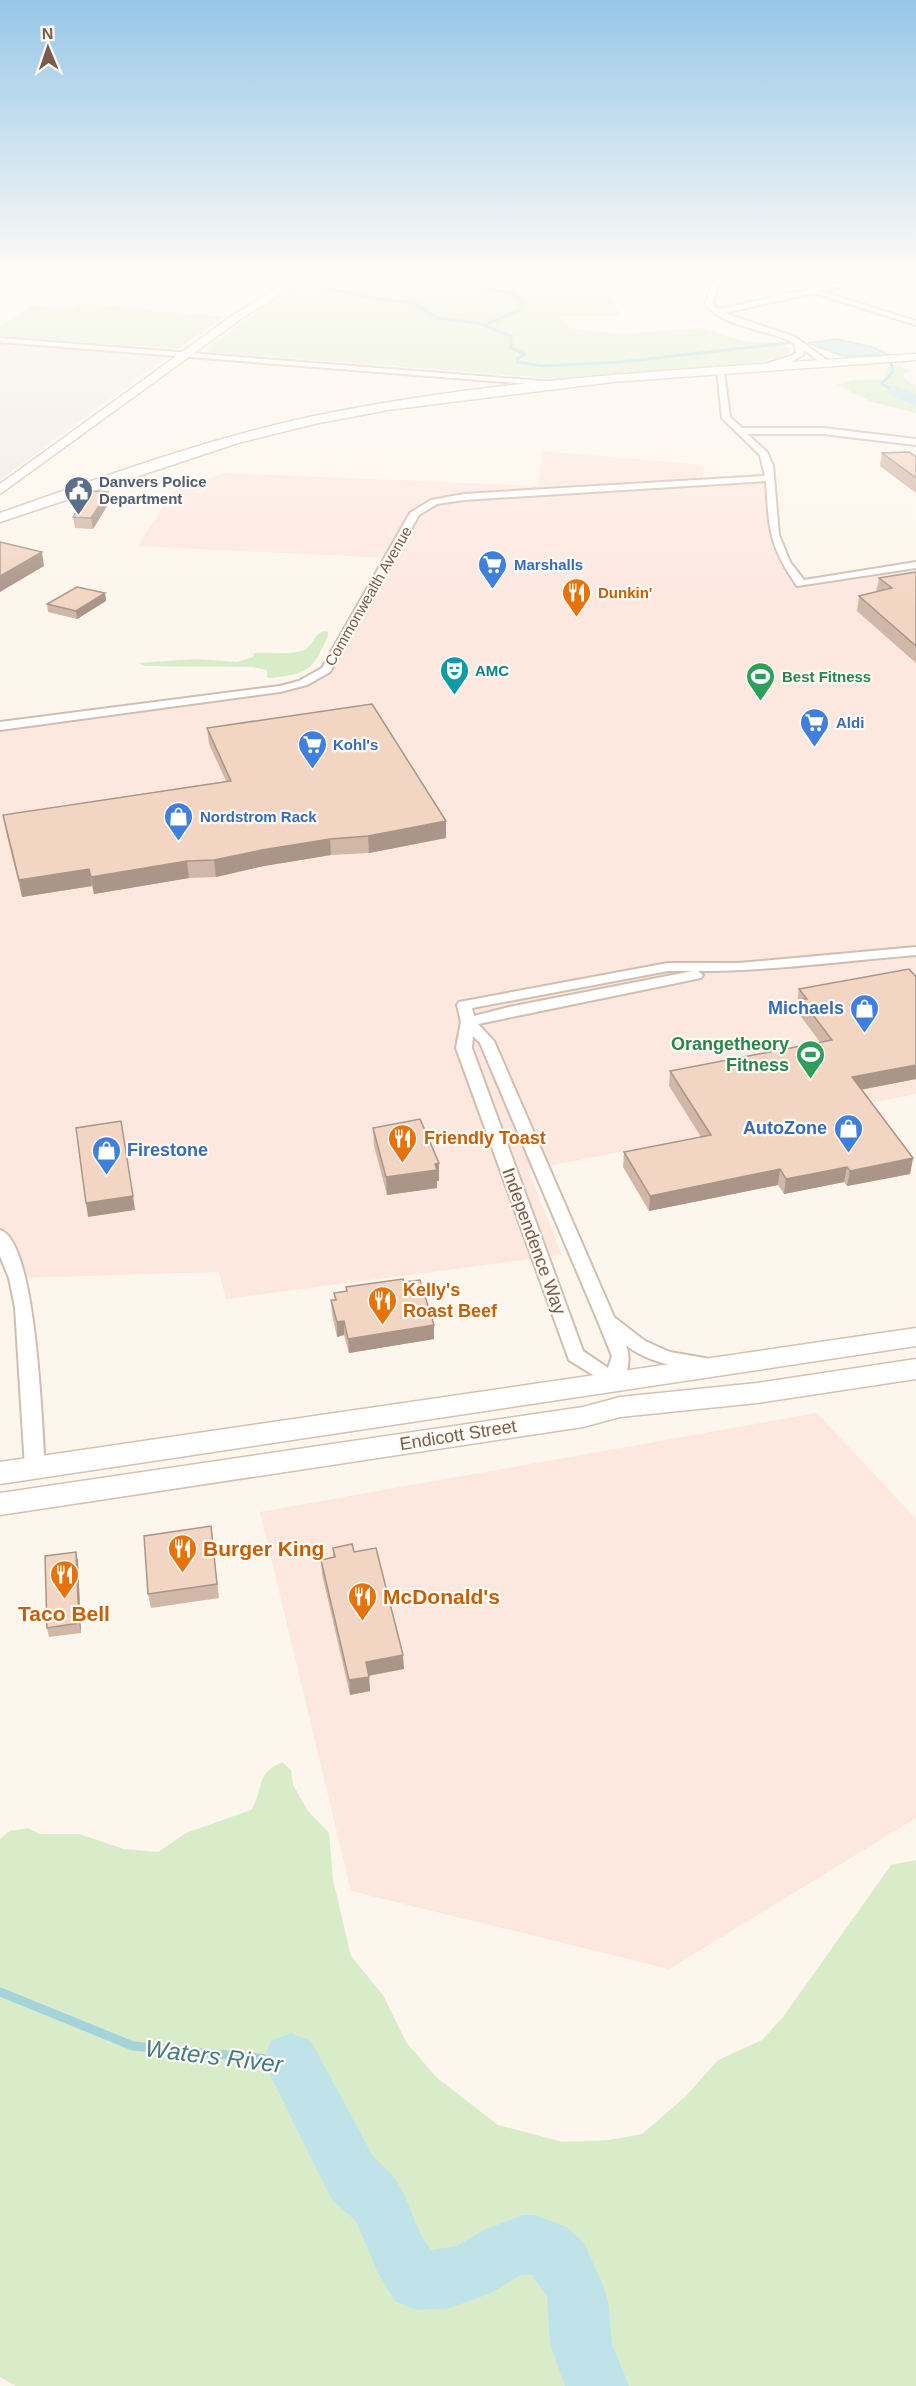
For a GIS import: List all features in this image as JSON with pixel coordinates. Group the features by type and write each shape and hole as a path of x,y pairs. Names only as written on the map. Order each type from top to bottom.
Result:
{"main road":[{"path":"0,490 146,383"},
{"path":"0,518 147,465 254,434 419,402 520,386 571,383"},
{"name":"Endicott Street","path":"0,1504 583,1417 617,1394 713,1366 916,1337"},
{"name":"Endicott Street","path":"0,1473 617,1394 757,1393 916,1369"},
{"path":"35,1468 37,1498"}],"street":[{"path":"493,383 520,386"},
{"path":"721,383 722,407 726,418 764,454 770,478 774,535 785,562 801,584 916,565"},
{"path":"738,431 823,430 916,442"},
{"name":"Commonwealth Avenue","path":"0,726 280,689 311,680 326,670 415,513 434,502 448,498 770,478"},
{"path":"466,1013 509,1011 742,967 916,951"},
{"name":"Independence Way","path":"466,1013 487,1041 621,1356 617,1394"},
{"name":"Independence Way","path":"466,1013 464,1048 575,1355 617,1394"},
{"path":"0,1236 18,1278 24,1307 35,1468"},
{"name":"Independence Way","path":"606,1319 645,1349 667,1358 713,1366"}],"shaded area":[{"path":"0,383 131,383 0,480"},
{"path":"543,451 705,465 700,482 770,478 774,535 801,584 916,565 916,1094 528,1170 562,1255 226,1299 219,1272 18,1278 0,1236 0,726 280,689 326,670 389,558 137,546 174,491 224,473 538,486"},
{"path":"817,1413 916,1519 916,1818 669,1969 351,1891 260,1512"}],"green space":[{"path":"911,383 916,387 916,413 872,402 837,385"},
{"path":"328,632 327,639 313,664 301,672 287,676 267,677 267,670 253,667 145,666 138,663 196,659 237,662 253,657 254,653 297,652 307,648 318,634"},
{"path":"282,1762 291,1770 293,1785 308,1811 329,1833 333,1880 351,1956 383,1995 406,2042 437,2078 498,2125 563,2142 609,2140 642,2134 686,2096 718,2060 762,2040 783,2017 891,1865 916,1860 916,2386 16,2386 0,2377 0,1839 10,1831 28,1828 40,1834 79,1834 124,1849 158,1852 186,1833 251,1810 267,1772"}],"building":[{"path":"909,452 916,457 916,478 882,453"},
{"path":"90,491 108,492 91,518 73,517"},
{"path":"0,542 42,552 0,576"},
{"path":"916,572 916,646 859,596 892,588 879,578"},
{"path":"77,587 105,593 76,611 47,604"},
{"path":"372,704 446,821 368,836 330,839 214,860 187,861 91,877 89,869 19,880 3,815 231,781 207,728"},
{"path":"909,969 916,977 916,1065 852,1077 913,1158 850,1171 847,1167 786,1179 780,1169 650,1196 624,1152 711,1135 670,1071 832,1040 801,999 807,999 799,989"},
{"path":"420,1119 439,1163 435,1164 437,1170 386,1177 373,1128"},
{"name":"Firestone","path":"121,1121 133,1196 86,1203 76,1128"},
{"name":"Kelly's Roast Beef","path":"403,1279 404,1282 420,1280 434,1325 348,1339 344,1321 337,1322 331,1300 336,1300 334,1293 347,1291 346,1287"},
{"name":"Burger King","path":"211,1526 217,1584 148,1594 144,1536"},
{"name":"McDonald's","path":"352,1544 354,1552 376,1548 403,1655 366,1662 369,1677 349,1680 321,1560 335,1557 333,1548"},
{"name":"Taco Bell","path":"76,1552 79,1623 47,1628 45,1556"}],"waterway":[{"path":"882,383 896,391"},
{"path":"896,391 916,401"},
{"name":"Waters River","path":"0,1992 133,2046 291,2061"},
{"name":"Waters River","path":"291,2061 353,2179 367,2189 384,2213 399,2252 416,2280 443,2279 464,2275 505,2251 523,2245 546,2248 562,2263 573,2285 578,2301 578,2329 581,2344 598,2386"}],"place":[{"name":"Danvers Police Department","path":"78,516"},
{"name":"Marshalls","path":"493,590"},
{"name":"Dunkin'","path":"577,618"},
{"name":"AMC","path":"454,696"},
{"name":"Best Fitness","path":"761,702"},
{"name":"Aldi","path":"815,748"},
{"name":"Kohl's","path":"312,770"},
{"name":"Nordstrom Rack","path":"179,842"},
{"name":"Michaels","path":"865,1034"},
{"name":"Orangetheory Fitness","path":"810,1080"},
{"name":"AutoZone","path":"848,1154"},
{"name":"Friendly Toast","path":"403,1164"},
{"name":"Firestone","path":"106,1176"},
{"name":"Kelly's Roast Beef","path":"382,1326"},
{"name":"Burger King","path":"182,1574"},
{"name":"Taco Bell","path":"64,1600"},
{"name":"McDonald's","path":"362,1622"}]}
